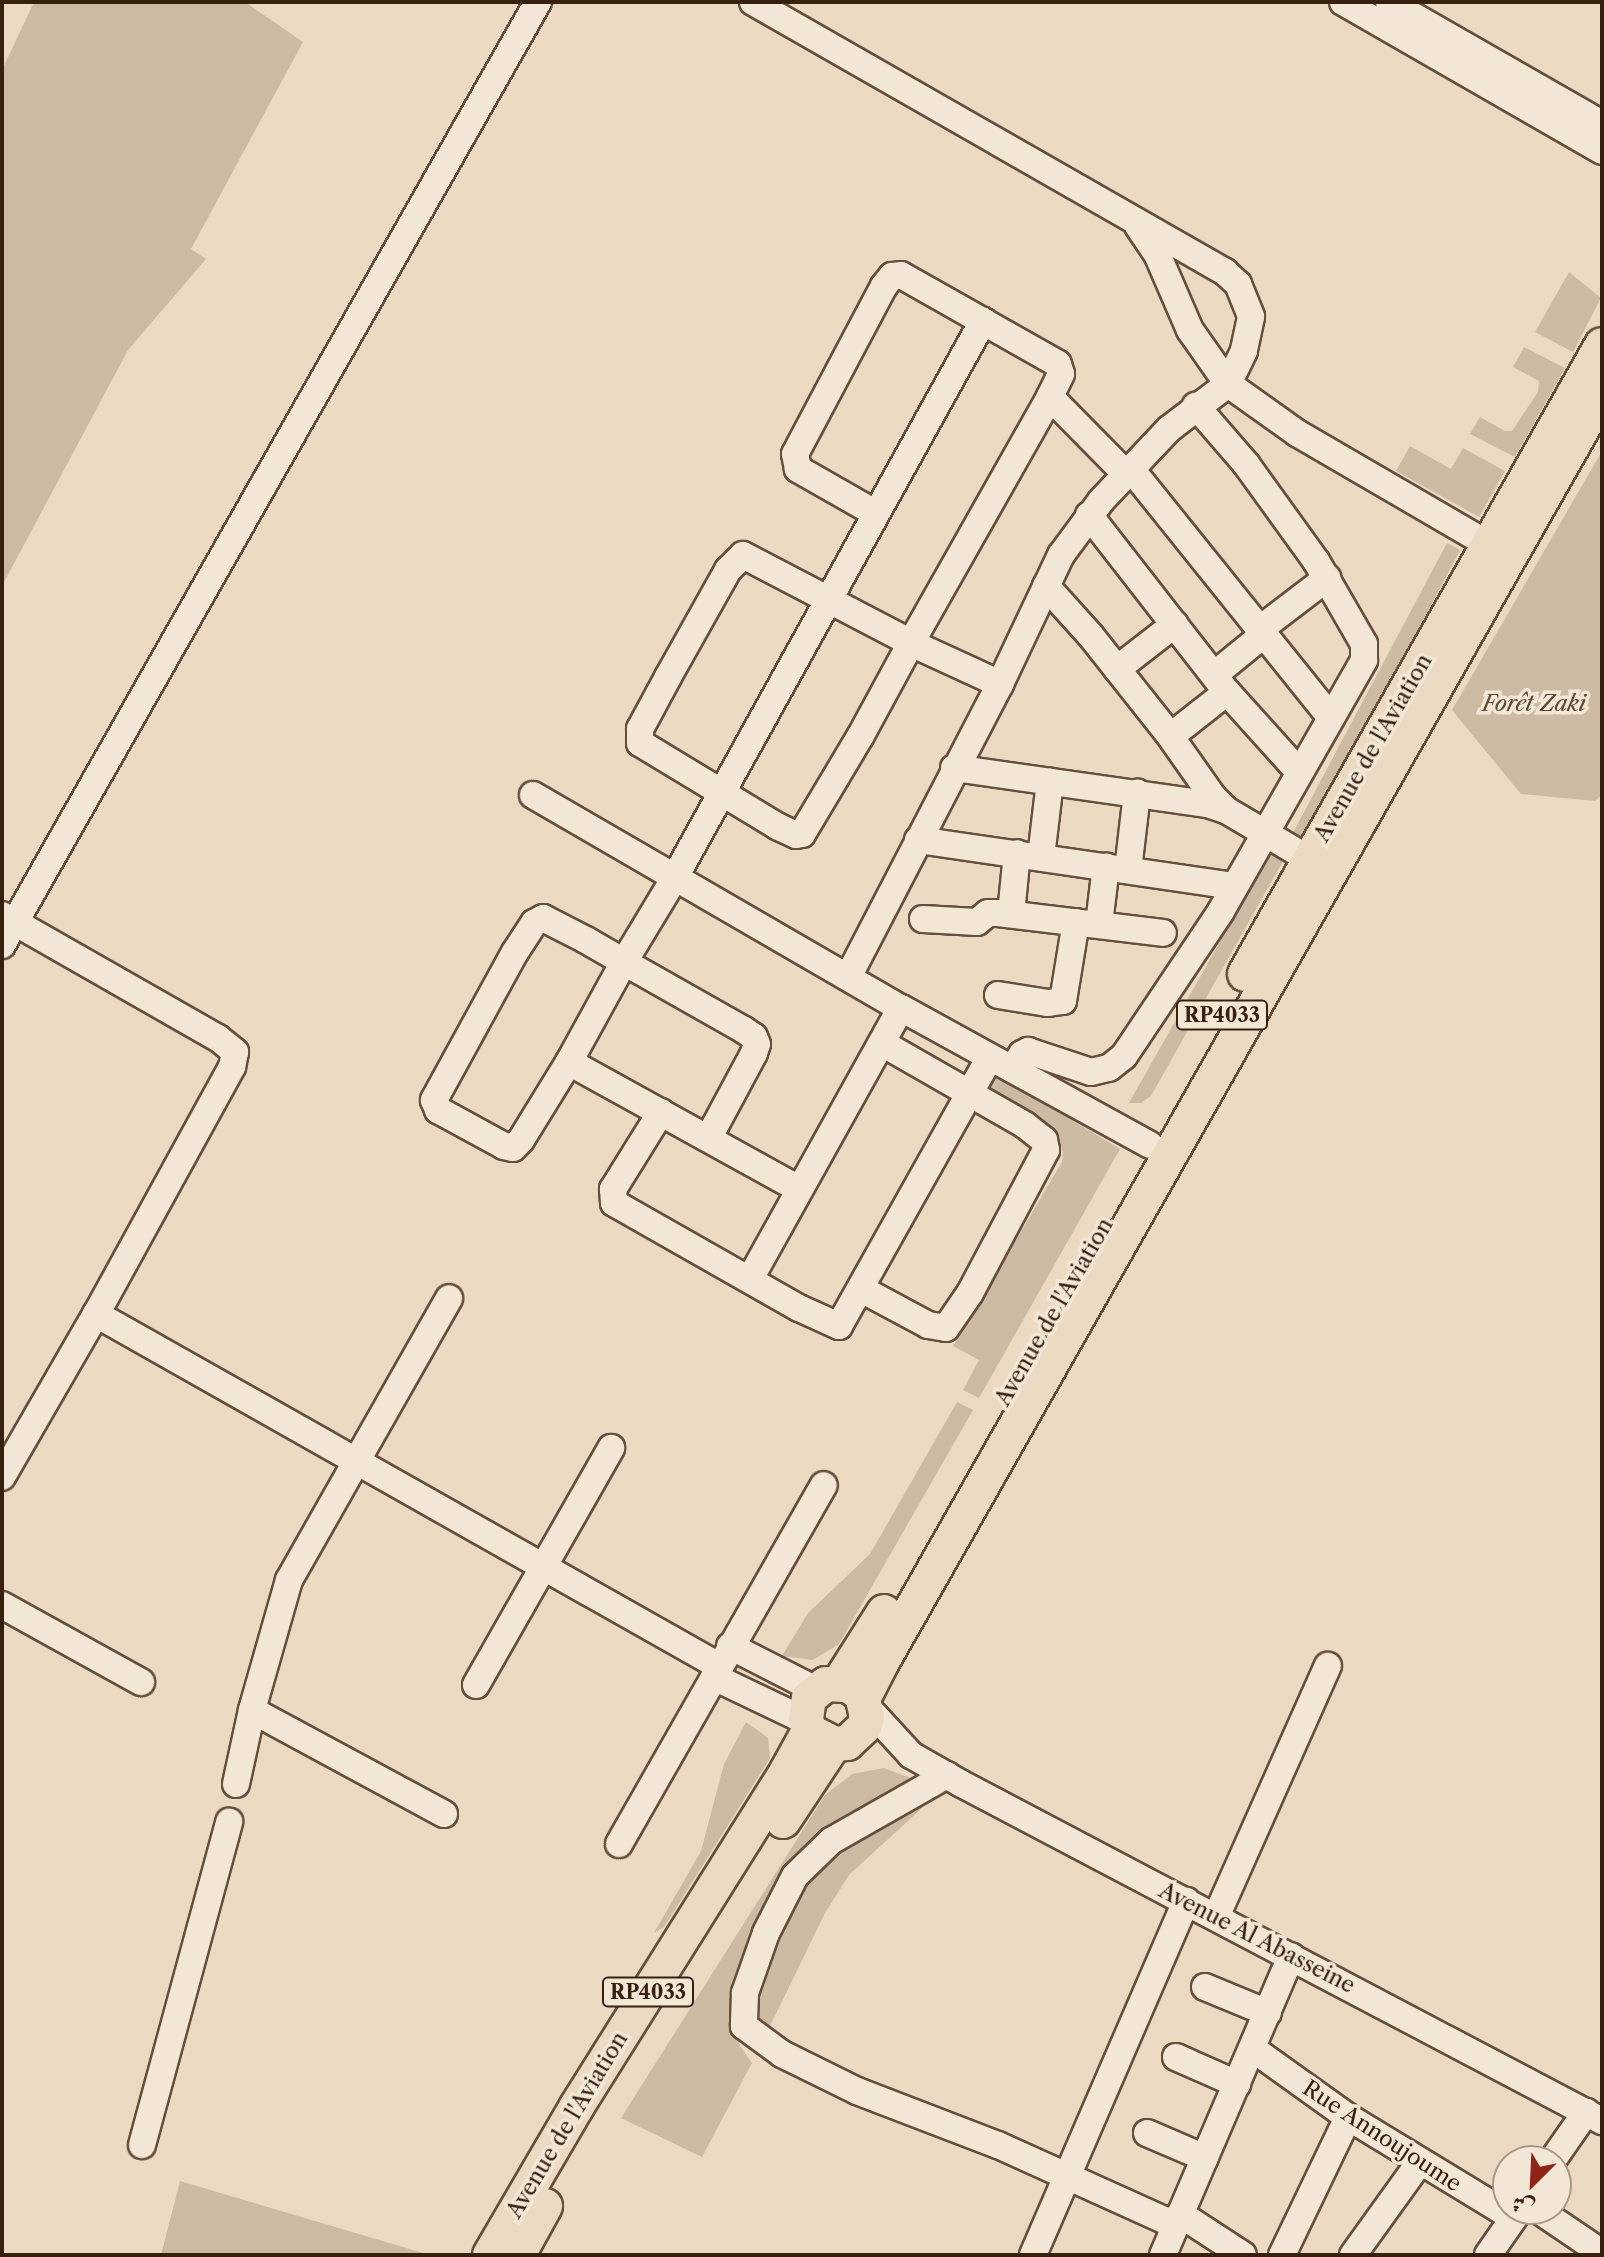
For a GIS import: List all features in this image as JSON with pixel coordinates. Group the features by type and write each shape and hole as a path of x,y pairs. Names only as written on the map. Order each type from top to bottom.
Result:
{"main road":[{"name":"Avenue de l'Aviation","path":"490,2255 577,2106 835,1715 871,1634 1602,345"},
{"name":"Avenue de l'Aviation","path":"518,2255 835,1715 1004,1443 1602,394"}],"street":[{"path":"2,1477 232,1067 235,1052 218,1038 6,928 538,2"},
{"path":"753,2 1225,272 1238,284 1251,317 1249,335 1228,384 1196,406 1128,472 1089,515 1061,555 1000,684 848,977"},
{"path":"1343,2 1602,151"},
{"path":"1389,2 1602,124"},
{"path":"1133,220 1158,256 1190,330 1228,384 1297,433 1488,544"},
{"path":"875,513 798,469 794,458 799,442 884,286 892,276 901,275 1058,364 1061,374 1050,397 911,643 802,834 792,834 640,743 640,729 738,557 755,559 911,643 1000,684"},
{"path":"709,1137 754,1053 756,1040 624,962 547,919 537,919 459,1052 434,1104 476,1131 513,1148 569,1062 624,962 674,879 983,321"},
{"path":"1050,397 1128,472 1331,718"},
{"path":"661,1112 613,1189 612,1200 836,1326 843,1322 970,1093 1001,1063 1028,1051 1091,1072 1116,1063 1235,886 1263,832 1361,670 1365,652 1356,628 1327,578 1262,485 1196,406"},
{"path":"1089,515 1220,684 1299,772"},
{"path":"1171,736 1220,684 1261,632 1327,578"},
{"path":"1046,586 1171,736 1213,797 1226,810 1309,859"},
{"path":"1117,669 1175,624"},
{"path":"954,768 1137,793 1226,810"},
{"path":"1011,914 1050,782"},
{"path":"998,995 1048,1003 1063,1001 1088,923 1117,868 1137,793"},
{"path":"533,795 901,1008 1150,1145"},
{"path":"918,840 1235,886"},
{"path":"923,919 977,922 988,913 1011,914 1163,933"},
{"path":"750,1279 901,1008"},
{"path":"861,1289 928,1325 943,1329 952,1322 970,1293 1046,1150 1039,1136 882,1043"},
{"path":"569,1062 799,1189"},
{"path":"236,1784 283,1594 449,1298"},
{"path":"96,1314 545,1569 721,1663 835,1715"},
{"path":"476,1685 545,1569 611,1448"},
{"path":"619,1844 824,1485"},
{"path":"2,1605 141,1682"},
{"path":"1216,1917 1328,1666"},
{"path":"252,1710 444,1814"},
{"name":"Avenue Al Abasseine","path":"835,1715 1594,2116"},
{"name":"Avenue Al Abasseine","path":"835,1715 911,1755"},
{"path":"947,1775 831,1841 795,1876 776,1910 745,1993 744,2026 756,2038 818,2073 1067,2177 1178,2219 1243,2255"},
{"path":"142,2145 229,1822"},
{"path":"1033,2255 1186,1901"},
{"path":"1163,2255 1291,1956"},
{"path":"1205,1987 1268,2013"},
{"name":"Rue Annoujoume","path":"1253,2049 1419,2163 1492,2197"},
{"path":"1176,2057 1237,2084"},
{"path":"1567,2145 1594,2116"},
{"path":"1282,2255 1348,2117"},
{"path":"1147,2133 1205,2158"},
{"path":"1353,2255 1419,2163"},
{"path":"1488,2255 1513,2225"},
{"name":"Rue Annoujoume","path":"1549,2225 1602,2253"}],"green space":[{"path":"34,2 245,2 303,42 191,249 206,259 128,350 2,586 2,70"},
{"path":"1569,272 1601,298 1573,352 1535,332"},
{"path":"1524,347 1565,368 1515,457 1470,434 1480,417 1505,431 1512,431 1538,392 1539,381 1513,367"},
{"path":"1410,446 1451,469 1463,448 1505,471 1479,517 1396,471"},
{"name":"Forêt Zaki","path":"1602,451 1602,795 1595,801 1521,794 1452,710"},
{"path":"1447,543 1460,550 1304,843 1291,836"},
{"path":"1274,846 1287,854 1151,1096 1141,1103 1129,1103"},
{"path":"992,1072 1120,1149 979,1398 963,1390 979,1360 953,1346 1062,1162 1063,1153 1061,1145 1050,1132 980,1092"},
{"path":"957,1402 973,1410 839,1644 813,1660 782,1656 808,1613 870,1554"},
{"path":"746,1722 768,1738 770,1758 664,1927 654,1933 701,1851 724,1764"},
{"path":"884,1768 916,1780 819,1843 734,2026 740,2046 752,2063 702,2157 621,2118 825,1795 852,1774"},
{"path":"920,1802 922,1808 849,1875 825,1913 771,2024 767,2027 757,2024 756,1995 779,1919 820,1859"},
{"path":"180,2181 430,2255 161,2255"}]}
